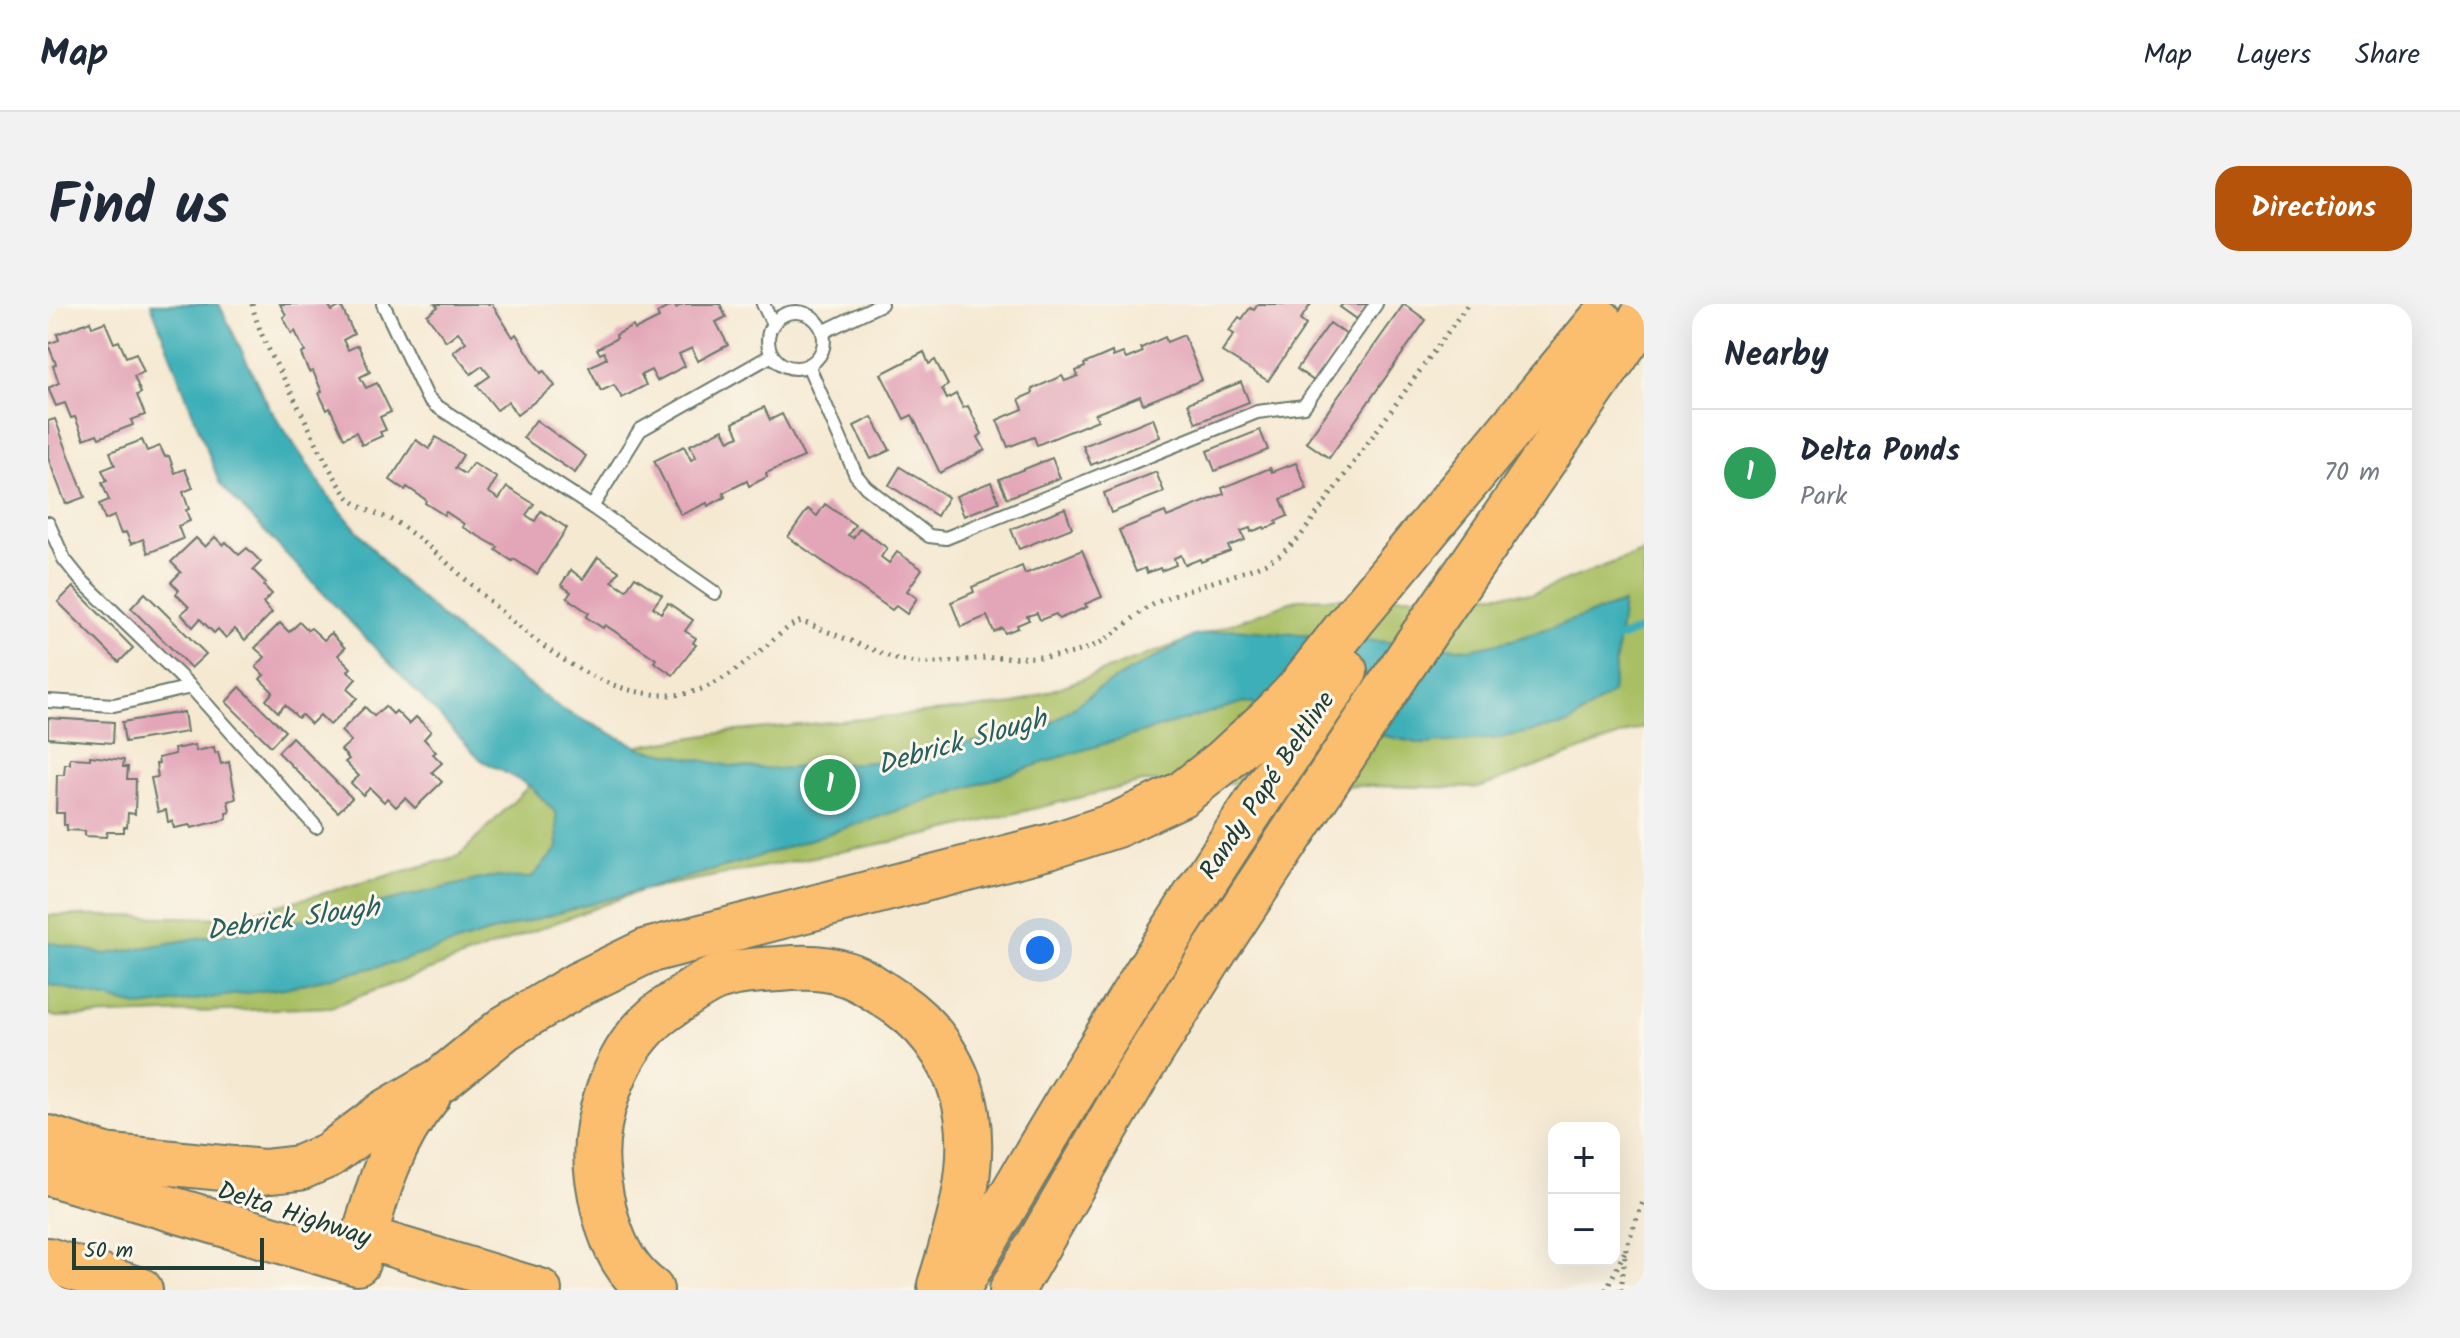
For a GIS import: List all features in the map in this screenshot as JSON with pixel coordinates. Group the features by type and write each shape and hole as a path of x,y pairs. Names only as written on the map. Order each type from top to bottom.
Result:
{"highway":[{"path":"112,1157 263,1172 299,1168 329,1155 386,1112 441,1080 505,1028 579,984 647,951 1052,846 1093,833 1182,794 1224,761 1367,619 1606,313"},
{"name":"Randy Papé Beltline","path":"1012,1290 1155,1046 1214,952 1419,641 1644,315"},
{"name":"Randy Papé Beltline","path":"957,1290 1108,1035 1183,913 1285,759 1367,619"},
{"path":"651,1290 629,1269 611,1235 602,1206 596,1148 604,1103 614,1075 653,1019 689,993 718,977 757,970 797,968 844,973 868,983 912,1014 933,1035 950,1064 963,1095 967,1117 968,1169 954,1241 938,1290"},
{"path":"361,1250 375,1198 398,1138 441,1080"},
{"name":"Delta Highway","path":"48,1138 112,1157 361,1250 447,1290"},
{"name":"Delta Highway","path":"48,1173 361,1250 540,1290"},
{"path":"48,1260 140,1290"}],"lane":[{"path":"383,304 427,397 435,405 592,507 715,593"},
{"path":"763,304 773,324"},
{"path":"823,332 881,304"},
{"path":"808,365 856,475 866,487 929,536 946,538 1257,412 1304,406 1376,304"},
{"path":"792,308 812,316 819,323 824,342 816,360 797,368 787,367 772,355 768,336 773,324 792,308"},
{"path":"592,507 640,430 772,355"},
{"path":"48,523 64,559 80,579 191,687 316,827"},
{"path":"48,701 114,705 191,687"}],"path":[{"path":"252,304 260,330 325,458 352,500 399,525 505,615 580,670 626,689 671,695 692,692 720,680 790,626 801,621 901,660 945,663 1074,653 1104,641 1161,600 1266,563 1300,537 1468,304"},
{"path":"1606,1290 1644,1199"},
{"path":"1621,1290 1626,1248"}],"green space":[{"path":"1644,551 1644,727 1479,788 1143,782 927,835 643,890 331,1007 56,1017 48,1014 48,915 233,918 459,856 556,759 726,732 1015,704 1298,599 1533,593"}],"water":[{"path":"151,304 219,304 268,405 329,497 395,575 462,635 561,709 643,749 731,766 777,769 898,760 1044,729 1096,690 1194,636 1234,629 1470,649 1516,639 1623,603 1612,693 1569,724 1500,738 1422,744 1302,718 1245,702 1067,755 739,863 501,929 397,962 285,988 141,1007 48,984 48,942 106,954 319,917 489,877 531,878 558,848 556,813 530,786 481,760 220,484"}],"building":[{"path":"280,304 328,304 332,311 341,306 354,334 343,340 348,350 358,345 370,372 360,377 366,388 377,383 391,412 380,417 386,430 380,432 382,436 362,445 356,432 344,438 330,408 327,410 313,371 309,372 301,354 305,352 295,331 292,334 283,317 286,315"},
{"path":"435,304 492,304 513,337 516,334 541,373 544,371 555,386 517,415 508,402 497,410 477,385 490,376 482,366 471,374 453,352 466,342 458,332 446,341 427,315 438,307"},
{"path":"674,304 676,308 683,304 720,304 726,317 716,322 728,345 698,361 692,348 679,354 685,366 657,381 651,370 641,375 646,385 622,398 614,385 601,391 589,367 607,358 604,352 600,354 597,349 633,326 635,330 659,318 657,313"},
{"path":"1258,304 1311,304 1300,320 1306,325 1268,381 1222,352 1234,334 1229,331 1239,317 1242,319 1250,308 1254,310"},
{"path":"1343,304 1368,304 1357,319 1340,307"},
{"path":"1404,304 1426,320 1329,458 1306,442"},
{"path":"90,321 92,327 105,322 114,343 119,341 126,357 136,353 144,372 134,376 145,415 131,420 133,425 99,438 97,434 84,439 75,417 71,418 65,403 56,406 48,388 59,383 48,344 59,340 57,334"},
{"path":"1330,323 1347,335 1314,381 1297,369"},
{"path":"1184,335 1202,380 1143,404 1140,396 1095,414 1098,420 1037,445 1034,437 1008,447 997,420 1023,409 1019,399 1033,393 1032,389 1062,376 1065,381 1078,376 1076,371 1085,367 1084,364 1112,352 1113,357 1123,353 1126,359 1165,337 1167,342"},
{"path":"924,352 929,364 935,360 948,385 942,389 947,399 956,394 963,408 968,406 982,434 978,437 985,450 940,473 912,415 904,419 881,374"},
{"path":"1241,382 1249,402 1196,423 1188,403"},
{"path":"764,407 770,420 782,414 804,457 766,473 767,477 749,486 747,481 723,493 725,497 708,506 707,503 681,515 654,461 684,446 691,460 696,457 690,445 723,429 729,441 739,436 733,423"},
{"path":"872,417 890,450 871,459 854,426"},
{"path":"1153,418 1160,437 1091,465 1083,446"},
{"path":"55,419 85,497 66,504 48,458 48,421"},
{"path":"536,420 586,456 575,473 523,438"},
{"path":"1260,430 1268,450 1215,471 1207,451"},
{"path":"436,437 463,455 455,468 465,474 473,463 497,478 488,492 499,499 507,487 534,504 526,515 535,521 541,511 567,528 537,574 462,527 464,524 446,512 444,515 425,503 426,500 407,487 405,490 390,480 416,440 429,449"},
{"path":"142,440 147,451 160,446 165,457 169,456 175,473 185,469 193,488 183,492 190,521 178,526 183,539 148,553 143,539 131,544 126,532 121,534 114,516 105,520 99,504 109,500 102,483 107,481 102,470 115,465 110,452"},
{"path":"1052,458 1060,478 1007,498 999,479"},
{"path":"1296,463 1307,489 1281,499 1288,516 1276,521 1277,524 1251,532 1250,528 1241,531 1245,540 1228,546 1230,551 1201,562 1200,559 1185,565 1181,555 1174,558 1176,565 1161,571 1160,568 1147,573 1145,568 1136,572 1119,530 1165,512 1167,517 1224,494 1222,488 1270,468 1272,472"},
{"path":"900,467 948,497 937,516 889,485"},
{"path":"1156,472 1164,492 1111,513 1104,493"},
{"path":"991,482 999,502 964,516 956,496"},
{"path":"825,504 855,525 848,535 853,538 860,528 887,548 881,557 889,563 897,552 922,569 907,591 917,598 907,614 896,606 892,610 788,537 808,509 817,516"},
{"path":"1065,508 1072,528 1019,549 1011,529"},
{"path":"215,537 223,545 226,542 239,555 247,548 261,562 253,570 272,594 263,603 272,613 245,640 235,629 226,638 218,629 214,633 200,619 193,627 181,614 189,607 176,594 179,590 171,582 181,572 171,562 196,538 205,547"},
{"path":"1082,550 1102,597 1085,604 1087,607 1059,619 1056,614 1040,620 1037,613 1027,616 1029,620 1005,633 1002,628 994,632 987,616 961,627 951,602 974,592 972,587 1022,566 1025,574"},
{"path":"598,557 619,571 612,581 626,590 635,577 662,595 653,607 661,613 668,603 693,620 685,631 696,638 693,643 696,645 673,675 654,662 656,659 605,625 603,628 586,617 589,613 567,598 571,592 561,585 571,570 583,579"},
{"path":"73,587 133,648 119,662 58,602"},
{"path":"145,593 206,654 191,668 131,608"},
{"path":"300,622 324,640 331,633 345,648 338,655 351,668 348,671 356,679 347,689 357,698 330,725 320,715 311,724 302,715 298,718 285,705 278,712 266,700 273,692 260,679 264,675 256,667 265,657 255,648 280,623 289,632"},
{"path":"240,687 285,731 271,746 226,702"},
{"path":"385,706 393,714 396,711 409,724 416,717 431,731 424,739 442,763 432,772 442,782 415,808 405,798 396,807 387,798 384,802 370,788 363,795 351,783 359,776 345,762 349,759 341,750 351,741 341,731 365,707 374,716"},
{"path":"184,712 187,732 125,742 122,722"},
{"path":"48,718 114,722 113,743 48,738"},
{"path":"292,737 352,798 338,812 278,752"},
{"path":"195,745 196,751 214,747 221,764 229,762 236,799 228,801 230,812 226,813 227,819 191,828 190,825 174,828 172,821 168,822 166,810 158,812 151,778 158,777 158,758 175,754 174,749"},
{"path":"90,756 124,760 123,767 128,767 127,779 136,779 135,814 128,813 124,832 107,832 106,837 85,836 85,831 67,830 64,813 56,813 57,775 64,775 65,764 70,764 70,758 90,759"}],"waterway":[{"name":"Debrick Slough","path":"1610,642 1644,628"}],"place":[{"name":"Delta Ponds","path":"830,785"}]}
